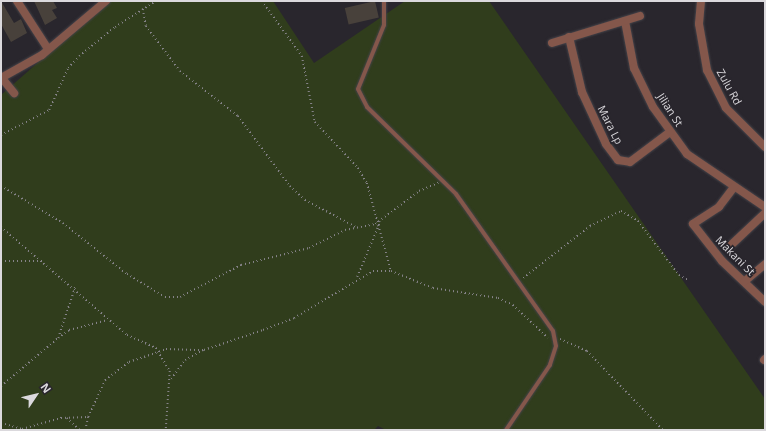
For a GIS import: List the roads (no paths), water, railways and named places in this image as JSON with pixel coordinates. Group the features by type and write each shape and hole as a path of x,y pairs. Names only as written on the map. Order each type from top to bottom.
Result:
{"street":[{"path":"18,1 48,49"},
{"path":"14,93 1,77 48,49 106,1"},
{"name":"Zulu Rd","path":"700,1 699,24 707,70 726,108 765,147"},
{"path":"552,43 640,16"},
{"name":"Jilian St","path":"625,21 634,68 652,107 670,132 687,154 765,207"},
{"name":"Mara Lp","path":"569,37 582,92 606,144 618,160 630,162 670,132"},
{"name":"Makani St","path":"734,187 719,207 693,224 722,261 745,281 765,302"},
{"path":"730,246 765,213"},
{"path":"745,281 765,264"}],"lane":[{"path":"384,1 384,25 358,89 367,107 443,181 520,281 554,331 555,339 550,365 506,430"}]}
